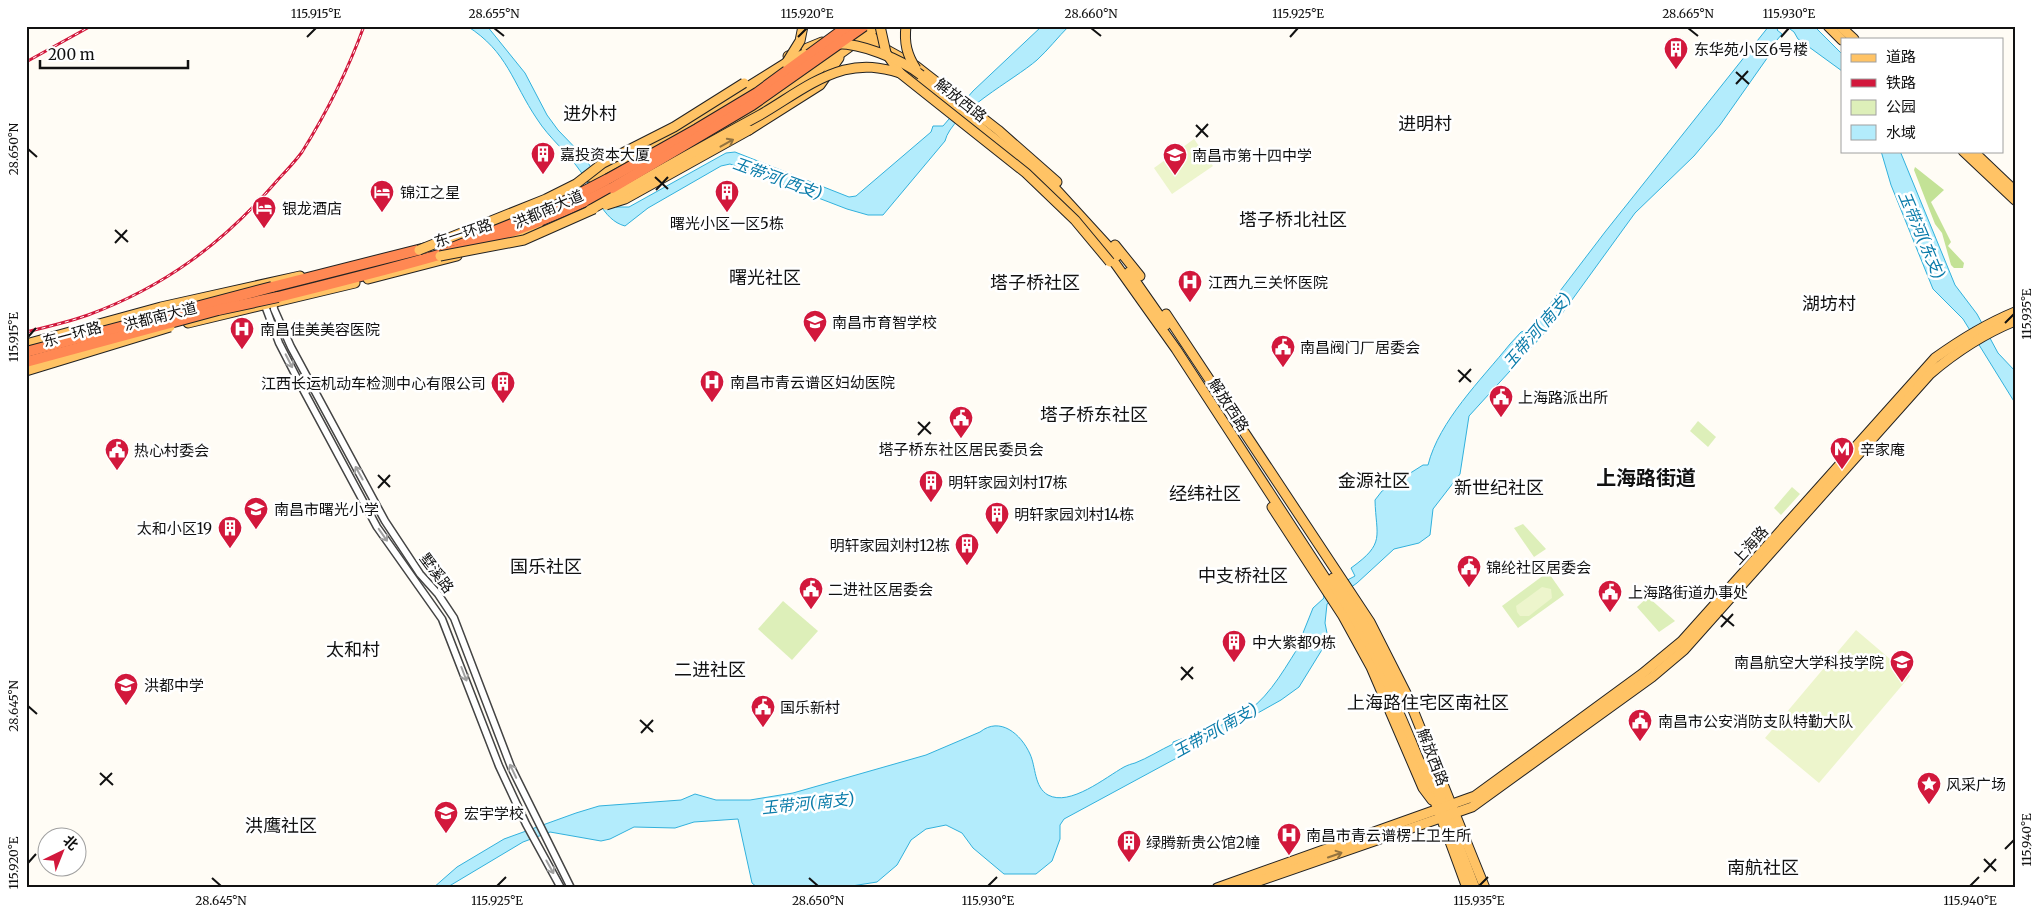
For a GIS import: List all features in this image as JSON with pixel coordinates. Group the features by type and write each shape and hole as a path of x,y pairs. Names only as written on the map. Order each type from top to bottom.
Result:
{"highway":[{"name":"东一环路","path":"26,352 493,231 540,213 585,192 690,134 757,93 848,26"},
{"name":"东一环路","path":"26,362 218,310 440,256 539,223 612,188 752,105 865,33"}],"main road":[{"path":"786,63 800,41 804,26"},
{"name":"洪都南大道","path":"26,344 161,307 460,237 539,210 579,185 606,174 686,132 755,90 825,41 843,26"},
{"path":"848,26 865,33"},
{"path":"860,26 884,51 905,82 947,103 975,125 1047,172 1127,259 1348,606 1370,622 1396,672 1447,812 1485,888"},
{"path":"879,26 886,53 900,73 1026,173 1075,220 1145,304"},
{"name":"洪都南大道","path":"26,366 153,330 269,305 455,257 536,230 590,208 709,139 843,52 865,33 879,26"},
{"path":"906,26 904,39 910,59 921,75"},
{"path":"1828,26 1841,39"},
{"path":"1840,26 1853,38"},
{"path":"579,185 603,163 674,126 788,56 825,41"},
{"path":"419,250 579,185 672,134 786,63 822,46 836,44 891,58 921,75 990,129 1019,156"},
{"path":"884,51 916,66 947,103 975,125 1051,200 1111,267 1243,459 1348,606"},
{"path":"590,208 625,200 749,130 820,85 843,52"},
{"path":"440,256 524,240 590,208 766,112 810,83 843,71 864,66 879,67 900,73"},
{"name":"解放西路","path":"975,125 1019,156 1053,186 1080,213 1126,268 1151,301 1331,580"},
{"name":"解放西路","path":"975,125 1077,218 1114,261 1331,580"},
{"path":"1963,152 2015,200"},
{"path":"1974,152 2015,191"},
{"path":"26,371 138,338 218,310"},
{"name":"上海路","path":"1447,812 1479,803 1652,676 1684,650 1957,346 2015,312"},
{"name":"上海路","path":"1989,328 2015,321"},
{"name":"解放西路","path":"1348,606 1385,678 1447,812 1475,888"},
{"path":"1217,888 1447,812"},
{"path":"1239,888 1447,812"},
{"name":"解放西路","path":"1447,812 1467,888"}],"street":[{"name":"墅溪路","path":"270,281 269,305 280,343 377,527 442,619 499,766 526,824 561,888"},
{"name":"墅溪路","path":"258,284 385,521 420,574 438,594 454,618 511,767 571,888"}],"green space":[{"path":"1194,139 1213,166 1172,194 1154,168"},
{"path":"1915,167 1944,190 1931,202 1951,242 1948,246 1964,263 1963,268 1954,268 1951,265 1942,233 1935,224 1914,170"},
{"path":"1698,421 1716,437 1708,447 1690,431"},
{"path":"1792,487 1800,494 1781,515 1774,508"},
{"path":"1523,524 1546,549 1534,557 1514,528"},
{"path":"1548,572 1564,595 1518,628 1502,606"},
{"path":"1542,587 1551,589 1552,598 1529,616 1520,616 1516,606"},
{"path":"1648,597 1675,621 1659,632 1637,607"},
{"path":"783,601 818,631 792,660 758,629"},
{"path":"1856,630 1910,676 1819,783 1765,738"}],"water":[{"name":"玉带河(西支)","path":"467,26 487,26 525,73 547,115 558,130 585,158 616,207 629,207 726,153 735,152 849,197 856,196 931,132 933,126 943,126 973,91 1042,26 1069,26 1037,60 985,97 959,119 950,130 945,141 883,215 868,215 847,209 730,164 721,166 648,208 625,226 610,218 604,211 581,172 537,119 501,57 492,46"},
{"name":"玉带河(南支)","path":"1769,26 1780,26 1777,30 1782,34 1767,52 1770,54 1720,125 1694,156 1635,213 1561,315 1469,416 1460,474 1433,509 1430,535 1419,543 1394,549 1357,583 1327,604 1325,623 1327,633 1323,648 1299,687 1281,700 1064,819 1060,825 1060,839 1052,861 1036,874 1004,874 973,848 962,833 946,825 926,829 911,840 897,865 877,882 839,888 758,888 752,883 738,819 694,822 675,828 634,827 610,839 601,841 550,832 523,842 446,888 433,888 457,867 504,839 599,806 681,800 695,794 716,800 750,800 793,793 926,755 995,726 1009,730 1021,740 1030,754 1038,782 1043,791 1057,798 1067,797 1087,789 1124,767 1173,744 1173,742 1222,725 1248,711 1257,704 1278,678 1303,640 1301,638 1313,608 1324,598 1323,593 1355,576 1351,568 1370,552 1374,545 1377,531 1375,500 1382,491 1423,465 1428,465 1441,433 1462,402 1521,332 1531,329 1605,232"},
{"path":"1786,26 1814,26 1841,53 1841,70 1798,39 1794,32"},
{"name":"玉带河(东支)","path":"1881,152 1900,152 1955,285 1977,314 1998,353 2015,371 2015,403 1963,319 1933,289 1891,185"}],"railway":[{"path":"26,62 91,26"},
{"path":"26,332 88,315 142,291 190,261 234,225 255,205 302,152 336,90 364,26"}],"place":[{"name":"东华苑小区6号楼","path":"1676,70"},
{"name":"嘉投资本大厦","path":"543,175"},
{"name":"南昌市第十四中学","path":"1175,176"},
{"name":"锦江之星","path":"382,213"},
{"name":"曙光小区一区5栋","path":"727,213"},
{"name":"银龙酒店","path":"264,229"},
{"name":"江西九三关怀医院","path":"1190,303"},
{"name":"南昌市育智学校","path":"815,343"},
{"name":"南昌佳美美容医院","path":"242,350"},
{"name":"南昌阀门厂居委会","path":"1283,368"},
{"name":"南昌市青云谱区妇幼医院","path":"712,403"},
{"name":"江西长运机动车检测中心有限公司","path":"503,404"},
{"name":"上海路派出所","path":"1501,418"},
{"name":"塔子桥东社区居民委员会","path":"961,439"},
{"name":"辛家庵","path":"1842,470"},
{"name":"热心村委会","path":"117,471"},
{"name":"明轩家园刘村17栋","path":"931,503"},
{"name":"南昌市曙光小学","path":"256,530"},
{"name":"明轩家园刘村14栋","path":"997,535"},
{"name":"太和小区19","path":"230,549"},
{"name":"明轩家园刘村12栋","path":"967,566"},
{"name":"锦纶社区居委会","path":"1469,588"},
{"name":"二进社区居委会","path":"811,610"},
{"name":"上海路街道办事处","path":"1610,613"},
{"name":"中大紫都9栋","path":"1234,663"},
{"name":"南昌航空大学科技学院","path":"1902,683"},
{"name":"洪都中学","path":"126,706"},
{"name":"国乐新村","path":"763,728"},
{"name":"南昌市公安消防支队特勤大队","path":"1640,742"},
{"name":"风采广场","path":"1929,805"},
{"name":"宏宇学校","path":"446,834"},
{"name":"南昌市青云谱楞上卫生所","path":"1289,856"},
{"name":"绿腾新贵公馆2幢","path":"1129,863"}],"district":[{"name":"进外村","path":"590,113"},
{"name":"进明村","path":"1425,123"},
{"name":"塔子桥北社区","path":"1293,219"},
{"name":"曙光社区","path":"765,277"},
{"name":"塔子桥社区","path":"1035,282"},
{"name":"湖坊村","path":"1829,303"},
{"name":"塔子桥东社区","path":"1094,414"},
{"name":"上海路街道","path":"1646,477"},
{"name":"金源社区","path":"1374,480"},
{"name":"新世纪社区","path":"1499,487"},
{"name":"经纬社区","path":"1205,493"},
{"name":"国乐社区","path":"546,566"},
{"name":"中支桥社区","path":"1243,575"},
{"name":"太和村","path":"353,649"},
{"name":"二进社区","path":"710,669"},
{"name":"上海路住宅区南社区","path":"1428,702"},
{"name":"洪鹰社区","path":"281,825"},
{"name":"南航社区","path":"1763,867"}]}
